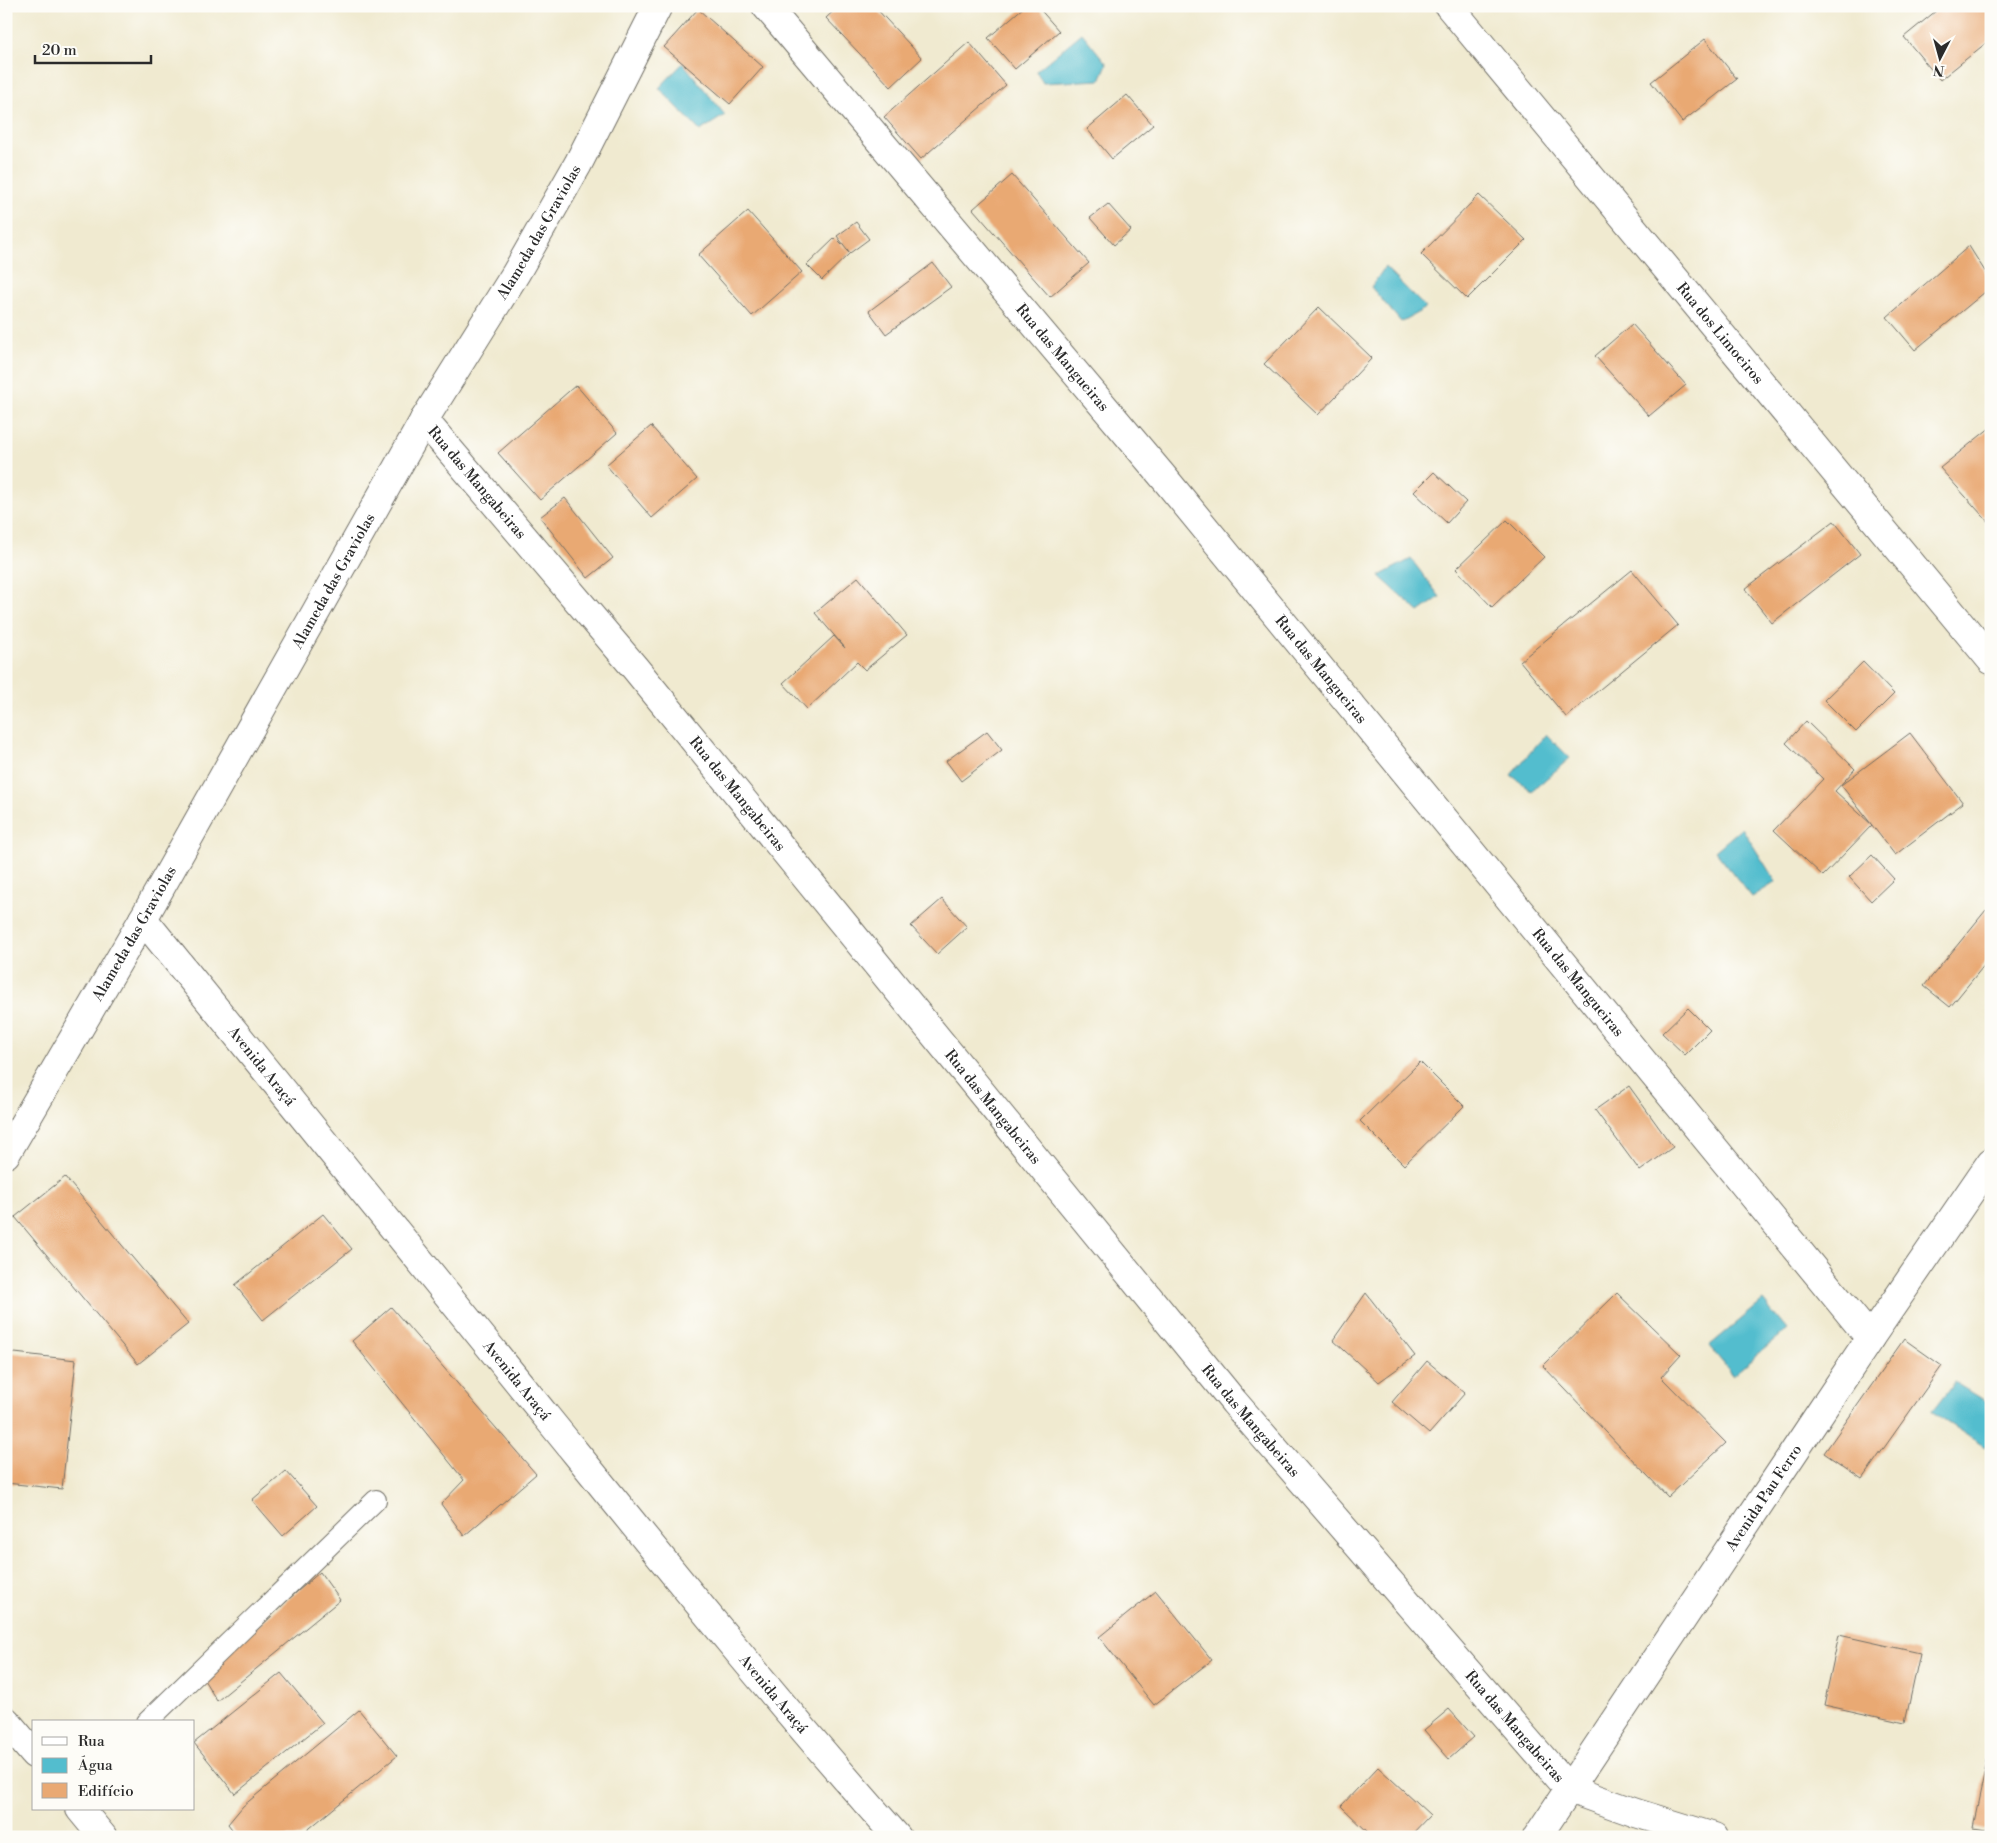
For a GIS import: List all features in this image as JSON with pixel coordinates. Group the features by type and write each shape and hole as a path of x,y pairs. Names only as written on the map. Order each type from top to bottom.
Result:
{"street":[{"name":"Alameda das Graviolas","path":"6,1154 144,919 424,420 516,273 578,164 658,6"},
{"name":"Rua das Mangueiras","path":"766,6 1165,478 1870,1338"},
{"name":"Rua dos Limoeiros","path":"1449,6 1991,660"},
{"name":"Rua das Mangabeiras","path":"424,420 635,668 1234,1402 1570,1789"},
{"name":"Avenida Araçá","path":"144,919 659,1556 815,1743 897,1837"},
{"name":"Avenida Pau Ferro","path":"1537,1837 1870,1338 1991,1162"},
{"path":"6,1721 32,1752"},
{"path":"1570,1789 1636,1813 1714,1837"},
{"path":"81,1810 103,1837"}],"lane":[{"path":"149,1720 376,1500"}],"water":[{"path":"1082,33 1107,64 1100,80 1043,83 1036,71"},
{"path":"683,63 725,115 700,131 659,88"},
{"path":"1385,267 1426,308 1401,322 1371,287"},
{"path":"1411,559 1440,597 1419,612 1379,576"},
{"path":"1546,734 1570,758 1532,791 1511,775"},
{"path":"1742,828 1776,882 1752,897 1715,851"},
{"path":"1763,1301 1787,1330 1733,1375 1709,1346"},
{"path":"1954,1382 1991,1405 1991,1439 1985,1447 1931,1412"}],"building":[{"path":"839,6 874,6 922,58 891,87 826,18"},
{"path":"1025,6 1037,6 1059,31 1015,69 988,38"},
{"path":"1942,6 1991,6 1991,39 1940,80 1904,37"},
{"path":"698,9 763,67 730,104 664,47"},
{"path":"1705,39 1737,79 1682,122 1651,82"},
{"path":"969,42 1006,85 921,159 884,117"},
{"path":"1127,95 1153,125 1112,159 1087,129"},
{"path":"1012,175 1089,263 1050,297 973,209"},
{"path":"1479,195 1526,240 1467,299 1421,254"},
{"path":"1108,204 1131,230 1114,245 1090,218"},
{"path":"748,211 802,272 752,316 698,255"},
{"path":"856,222 869,239 850,253 837,236"},
{"path":"835,238 850,253 822,280 807,265"},
{"path":"1969,246 1991,281 1991,287 1915,350 1887,317"},
{"path":"933,263 951,287 886,334 869,311"},
{"path":"1319,307 1372,358 1318,415 1264,364"},
{"path":"1632,324 1686,385 1649,416 1595,356"},
{"path":"576,385 617,433 540,500 498,453"},
{"path":"651,426 697,479 652,518 606,465"},
{"path":"1991,427 1991,525 1940,468"},
{"path":"1434,472 1466,502 1447,523 1414,492"},
{"path":"565,498 613,558 588,578 540,517"},
{"path":"1507,520 1544,557 1492,607 1456,569"},
{"path":"1834,521 1860,554 1772,623 1745,589"},
{"path":"1632,570 1678,625 1566,717 1520,661"},
{"path":"858,577 907,635 865,670 857,662 807,709 783,683 834,636 845,648 815,613"},
{"path":"1863,662 1894,694 1856,732 1824,700"},
{"path":"1806,721 1855,769 1835,791 1872,825 1823,876 1774,830 1823,779 1786,743"},
{"path":"987,731 1002,750 961,781 946,761"},
{"path":"1910,733 1963,803 1895,855 1841,785"},
{"path":"1872,855 1894,879 1871,901 1849,877"},
{"path":"942,899 967,927 937,954 911,926"},
{"path":"1986,910 1991,914 1991,957 1950,1007 1924,986"},
{"path":"1688,1008 1710,1030 1685,1055 1662,1033"},
{"path":"1420,1062 1464,1106 1404,1165 1360,1121"},
{"path":"1629,1086 1673,1147 1640,1171 1595,1110"},
{"path":"65,1177 188,1324 138,1364 15,1217"},
{"path":"323,1214 352,1249 263,1320 235,1285"},
{"path":"1366,1293 1415,1356 1379,1382 1333,1340"},
{"path":"1617,1293 1681,1355 1661,1377 1726,1443 1668,1497 1543,1366"},
{"path":"391,1307 536,1474 464,1536 441,1504 464,1480 352,1341"},
{"path":"1904,1339 1942,1366 1862,1479 1824,1453"},
{"path":"6,1352 76,1360 62,1489 6,1483"},
{"path":"1427,1361 1465,1393 1429,1434 1392,1402"},
{"path":"286,1471 317,1506 283,1536 252,1500"},
{"path":"320,1572 340,1600 217,1701 201,1675"},
{"path":"1156,1591 1212,1660 1154,1705 1099,1637"},
{"path":"1839,1635 1920,1653 1905,1723 1824,1705"},
{"path":"281,1673 323,1723 235,1794 195,1742"},
{"path":"1449,1709 1474,1737 1449,1759 1424,1730"},
{"path":"359,1710 397,1756 299,1837 238,1837 228,1824 243,1806"},
{"path":"1991,1747 1991,1830 1973,1827"},
{"path":"1378,1767 1430,1815 1409,1837 1373,1837 1341,1806"}]}
